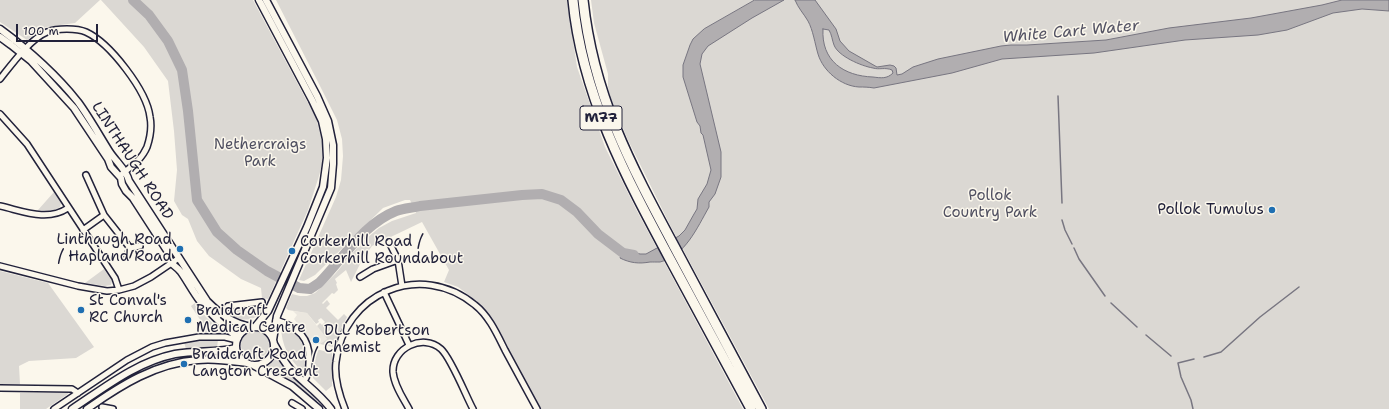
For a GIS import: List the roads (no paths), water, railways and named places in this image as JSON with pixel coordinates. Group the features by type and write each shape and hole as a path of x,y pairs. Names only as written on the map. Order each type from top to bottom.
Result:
{"highway":[{"name":"M77","path":"573,0 580,46 595,103 616,154 653,228 680,269 761,409"},
{"name":"M77","path":"583,0 587,31 599,82 609,113 642,186 662,223 680,269 751,409"}],"street":[{"path":"259,0 322,121 326,138 327,158 323,187 293,259 274,299 268,311 253,327 242,332 238,339 236,348 239,356 249,364 292,386 317,407 323,399"},
{"path":"87,409 122,386 148,372 176,363 208,359 249,364 263,363 273,353 276,320 331,188 333,145 328,121 317,96 266,0"},
{"name":"LINTHAUGH ROAD","path":"0,29 27,48 50,70 79,104 116,161 126,171 129,181 207,300 220,313 237,323 253,327"},
{"path":"0,79 27,48 36,39 47,32 66,29 85,31 103,43 126,70 143,94 150,117 151,132 147,148 137,162 119,176"},
{"name":"LINTHAUGH ROAD","path":"0,37 22,54 44,75 74,108 108,159 111,167 119,176 126,191 133,198 168,252 172,263 180,271 200,302 238,339"},
{"path":"0,114 28,144 68,208 115,278 119,290"},
{"path":"86,175 104,215 130,248"},
{"path":"0,206 39,215 55,215 68,208"},
{"path":"83,230 104,215"},
{"path":"389,242 398,260 402,286"},
{"path":"130,248 140,246"},
{"path":"127,256 130,248"},
{"path":"0,266 91,289 107,291 119,290 134,286 179,258"},
{"path":"360,277 373,269 398,260"},
{"path":"282,282 290,286"},
{"path":"345,409 336,378 336,363 343,334 351,319 370,300 384,292 405,285 431,285 457,292 476,305 489,320 537,409"},
{"path":"384,292 409,345"},
{"path":"216,318 228,306 262,302"},
{"path":"276,320 296,328 308,344 310,353 309,368 307,378 304,381"},
{"path":"253,327 266,330 286,365 323,399 331,409"},
{"path":"54,409 127,360 152,347 165,343 199,337 225,337 238,339"},
{"path":"409,409 396,382 393,372 396,358 409,345 418,342 427,342 436,345 443,351 473,409"},
{"path":"72,409 117,379 143,364 184,352 224,351 236,348"},
{"path":"117,379 122,386"},
{"path":"0,388 72,389 78,393"},
{"path":"98,401 102,408 113,409"},
{"path":"292,403 302,409"}],"waterway":[{"name":"White Cart Water","path":"133,0 149,15 168,41 182,70 188,111 197,200 217,232 237,250 267,271 299,288 310,289 319,283 363,233 373,224 396,211 420,206 522,195 542,194 561,200 577,212 598,234 623,253 634,255"},
{"path":"1058,96 1062,203"},
{"path":"1062,220 1072,244"},
{"path":"1074,248 1079,259 1105,296"},
{"path":"1204,357 1221,352 1260,317 1299,287"},
{"path":"1111,303 1137,327"},
{"path":"1146,335 1171,356"},
{"path":"1193,409 1191,400 1181,377 1178,363 1194,359"}],"place":[{"name":"Pollok Tumulus","path":"1272,210"},
{"name":"Linthaugh Road / Hapland Road","path":"180,249"},
{"name":"Corkerhill Road / Corkerhill Roundabout","path":"292,251"},
{"name":"St Conval's RC Church","path":"81,310"},
{"name":"Braidcraft Medical Centre","path":"188,320"},
{"name":"DLL Robertson Chemist","path":"316,340"},
{"name":"Braidcraft Road / Langton Crescent","path":"184,364"}],"park label":[{"name":"Nethercraigs Park","path":"260,154"},
{"name":"Pollok Country Park","path":"990,204"}]}
